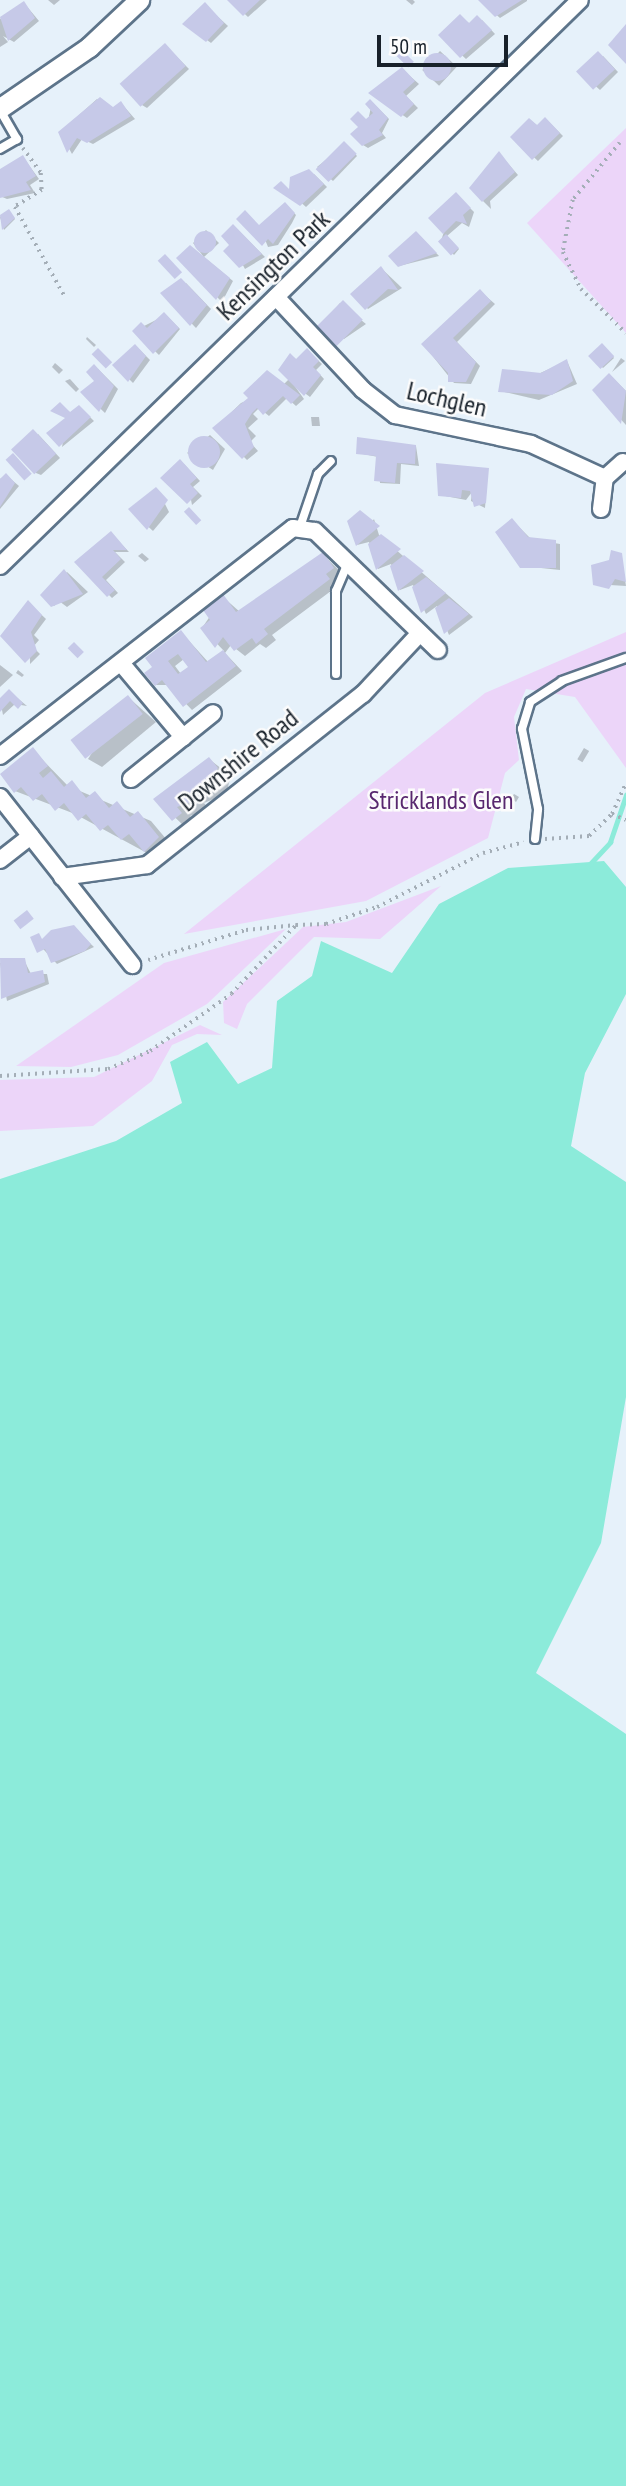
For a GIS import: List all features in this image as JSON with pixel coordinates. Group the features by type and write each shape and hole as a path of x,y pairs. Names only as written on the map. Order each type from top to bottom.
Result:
{"street":[{"path":"0,109 89,47 139,0"},
{"name":"Kensington Park","path":"0,566 580,0"},
{"name":"Lochglen","path":"276,297 363,390 395,415 531,444 605,478"},
{"path":"601,509 605,478 623,462"},
{"path":"0,755 121,663 279,536 300,527 316,531 438,650"},
{"name":"Downshire Road","path":"62,877 147,865 363,694 420,633"},
{"path":"121,663 183,737"},
{"path":"131,779 213,713"},
{"path":"0,797 132,965"},
{"path":"0,860 31,836"}],"lane":[{"path":"0,109 17,139 0,149"},
{"path":"300,527 318,474 331,461"},
{"path":"336,674 336,591 348,563"},
{"path":"535,839 538,809 522,729 530,702 562,681 626,658"}],"path":[{"path":"17,139 41,173 42,190 15,207 64,295"},
{"path":"620,143 573,200 563,253 581,289 626,333"},
{"path":"132,965 246,930 326,924 377,906 484,853 535,839 589,836 612,814 626,782"},
{"path":"612,814 625,819"},
{"path":"0,1076 108,1069 150,1051 231,994 296,925"}],"green space":[{"path":"626,128 626,333 527,223"},
{"name":"Stricklands Glen","path":"626,632 626,768 575,697 526,689 514,717 519,760 505,773 488,838 366,901 184,934 485,693"},
{"path":"441,886 380,939 314,937 247,1004 237,1029 224,1023 223,1002 303,927 346,922"},
{"path":"286,929 207,1004 118,1055 71,1067 16,1066 164,963"},
{"path":"200,1025 222,1035 197,1034 172,1045 152,1081 93,1126 0,1131 0,1080 94,1077"}],"shaded area":[{"path":"604,861 626,887 626,994 585,1073 571,1146 626,1182 626,1397 601,1543 536,1673 626,1734 626,2486 0,2486 0,1179 116,1141 182,1103 170,1062 207,1042 238,1084 272,1068 277,1001 312,976 321,941 392,973 439,904 508,868"}],"building":[{"path":"227,0 260,0 243,16"},
{"path":"478,0 522,0 495,17"},
{"path":"24,1 35,18 8,41 0,17"},
{"path":"205,2 224,23 206,42 182,24"},
{"path":"460,14 469,23 477,15 492,30 460,58 438,35"},
{"path":"626,24 626,64 608,45"},
{"path":"165,43 186,66 140,107 120,84"},
{"path":"399,47 414,62 408,68 393,53"},
{"path":"598,51 615,69 593,90 576,71"},
{"path":"437,53 447,57 451,67 447,77 437,81 427,77 423,67 427,57"},
{"path":"402,67 415,81 403,92 414,104 401,117 368,93"},
{"path":"100,97 113,107 121,101 131,116 87,143 77,138 67,153 58,132"},
{"path":"370,99 388,118 379,130 383,135 362,146 350,134 358,127 350,119 358,111 366,119 373,113 365,104"},
{"path":"545,117 560,133 532,160 510,137 529,118 537,125"},
{"path":"344,141 357,154 328,182 316,169"},
{"path":"499,151 515,172 482,202 469,188"},
{"path":"23,155 36,176 26,182 31,190 0,198 0,169"},
{"path":"309,169 324,184 300,206 273,188 281,181 289,189 290,177"},
{"path":"456,192 471,208 463,215 467,224 456,221 443,234 428,218"},
{"path":"285,202 295,213 273,244 268,239 262,246 236,219 245,210 259,225"},
{"path":"9,209 15,218 2,230 0,215"},
{"path":"233,224 262,254 239,268 223,251 229,245 221,236"},
{"path":"205,231 213,234 216,242 213,250 205,253 197,250 194,242 197,234"},
{"path":"416,231 437,253 398,267 388,256"},
{"path":"446,234 459,248 451,255 438,242"},
{"path":"190,245 230,278 216,300 176,258"},
{"path":"165,254 182,272 175,279 158,261"},
{"path":"381,266 398,290 388,289 365,310 350,294"},
{"path":"181,278 207,305 190,326 160,293"},
{"path":"480,289 491,301 453,338 476,362 466,382 448,382 448,373 421,344"},
{"path":"343,300 363,320 337,346 317,326"},
{"path":"164,312 179,328 153,354 132,331 141,322 147,328"},
{"path":"602,343 614,356 600,369 588,356"},
{"path":"135,344 146,356 128,382 112,365"},
{"path":"98,348 112,362 106,369 92,354"},
{"path":"307,348 319,361 313,367 321,375 304,396 278,370 290,353 296,359"},
{"path":"567,359 573,381 552,395 498,392 502,369 541,373"},
{"path":"94,364 114,386 99,412 80,392 94,381 86,372"},
{"path":"267,370 300,395 291,404 283,396 263,415 257,408 252,413 245,424 254,447 242,459 212,428 248,398 243,393"},
{"path":"609,373 626,391 621,424 592,390"},
{"path":"60,402 70,412 79,405 91,417 59,447 46,433 65,418 50,411"},
{"path":"33,429 56,454 34,474 11,449"},
{"path":"204,436 215,441 220,452 215,463 204,468 193,463 188,452 193,441"},
{"path":"357,437 416,445 415,464 397,463 395,483 374,481 376,456 356,454"},
{"path":"13,453 32,474 24,480 6,460"},
{"path":"180,459 197,478 190,484 198,493 187,504 160,478"},
{"path":"436,463 489,468 486,503 474,507 470,491 462,490 461,498 438,496"},
{"path":"6,473 15,483 0,507 0,479"},
{"path":"156,487 168,500 147,530 128,509"},
{"path":"189,507 201,520 196,525 184,512"},
{"path":"360,510 380,526 356,546 347,521"},
{"path":"512,518 528,537 556,540 556,568 520,568 495,532"},
{"path":"111,531 127,550 113,550 121,559 102,577 115,590 107,597 74,562"},
{"path":"381,534 401,549 376,570 368,544"},
{"path":"611,550 622,553 626,582 615,579 609,589 593,585 591,565 609,560"},
{"path":"323,552 334,568 326,574 330,579 264,629 268,634 256,644 252,638 234,651 223,637 215,648 200,628 210,620 203,610 223,594 236,612"},
{"path":"404,555 424,571 398,591 390,566"},
{"path":"64,569 83,594 51,607 40,595"},
{"path":"426,577 446,593 421,613 412,587"},
{"path":"449,598 469,614 444,634 435,608"},
{"path":"28,600 42,615 31,632 37,651 25,663 0,636"},
{"path":"181,630 206,662 223,650 236,666 183,707 162,680 155,686 144,673 152,667 145,658","holes":["178,654 188,667 178,674 168,661"]},
{"path":"74,642 84,652 78,658 68,648"},
{"path":"9,689 23,703 18,709 10,701 0,712 0,698"},
{"path":"128,695 143,714 85,759 70,740"},
{"path":"33,747 48,766 39,773 43,778 51,771 64,787 72,780 86,798 95,791 109,808 117,801 130,817 138,811 159,837 144,852 129,834 121,840 108,825 100,831 86,814 78,821 64,803 55,811 42,794 33,801 21,787 14,793 0,774"},
{"path":"209,757 218,768 209,781 214,786 192,795 196,800 177,807 182,813 172,821 153,799"},
{"path":"27,910 34,919 20,929 14,920"},
{"path":"74,925 91,944 85,951 51,963 45,949 37,953 30,937 39,933 42,939 51,930"},
{"path":"0,958 25,958 28,973 43,970 45,982 1,999"}],"waterway":[{"path":"576,867 588,866 610,842 626,795"}]}
